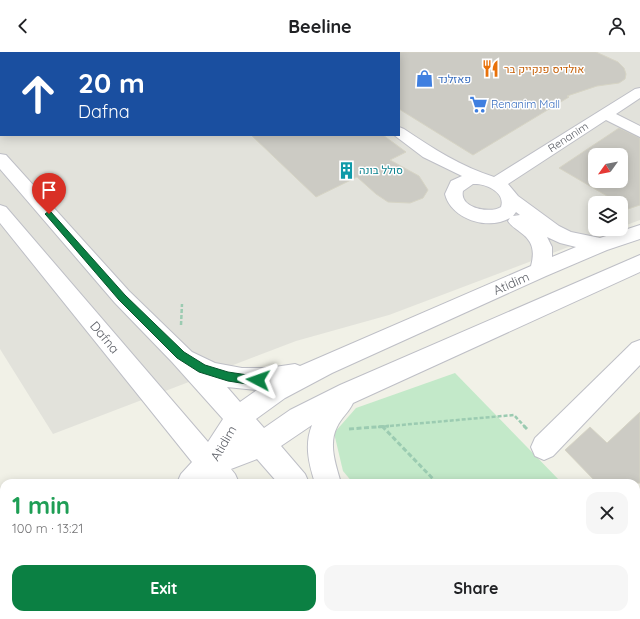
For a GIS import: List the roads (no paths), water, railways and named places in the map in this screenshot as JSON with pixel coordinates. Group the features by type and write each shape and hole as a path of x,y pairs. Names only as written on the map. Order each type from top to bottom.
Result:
{"street":[{"name":"Renanim","path":"497,183 605,114 628,106 640,92"},
{"path":"605,114 640,132"},
{"path":"400,133 429,153 479,178 497,183 509,194 512,200 552,231 567,238 600,245"},
{"path":"429,153 456,186"},
{"path":"0,159 122,297 180,355 293,479"},
{"path":"479,178 470,179 456,186 454,195 458,204 472,214 483,217 499,216 513,219 526,226 538,237 543,248 543,258 539,270"},
{"path":"499,216 509,210 512,200"},
{"name":"Dafna","path":"0,211 218,473"},
{"name":"Atidim","path":"218,473 238,418 277,390 316,370 539,270 600,245 640,232"},
{"name":"Atidim","path":"218,473 299,419 348,393 640,263"},
{"path":"616,274 640,271"},
{"path":"544,447 640,350"},
{"path":"180,355 202,369 247,380 275,378 316,370"},
{"path":"327,479 322,463 320,443 331,412 348,393"},
{"path":"201,479 218,473"}],"place":[{"name":"אולדיס פנקייק בר","path":"491,69"},
{"name":"פאזלנד","path":"425,79"},
{"name":"Renanim Mall","path":"478,104"},
{"name":"סולל בונה","path":"346,170"}]}
